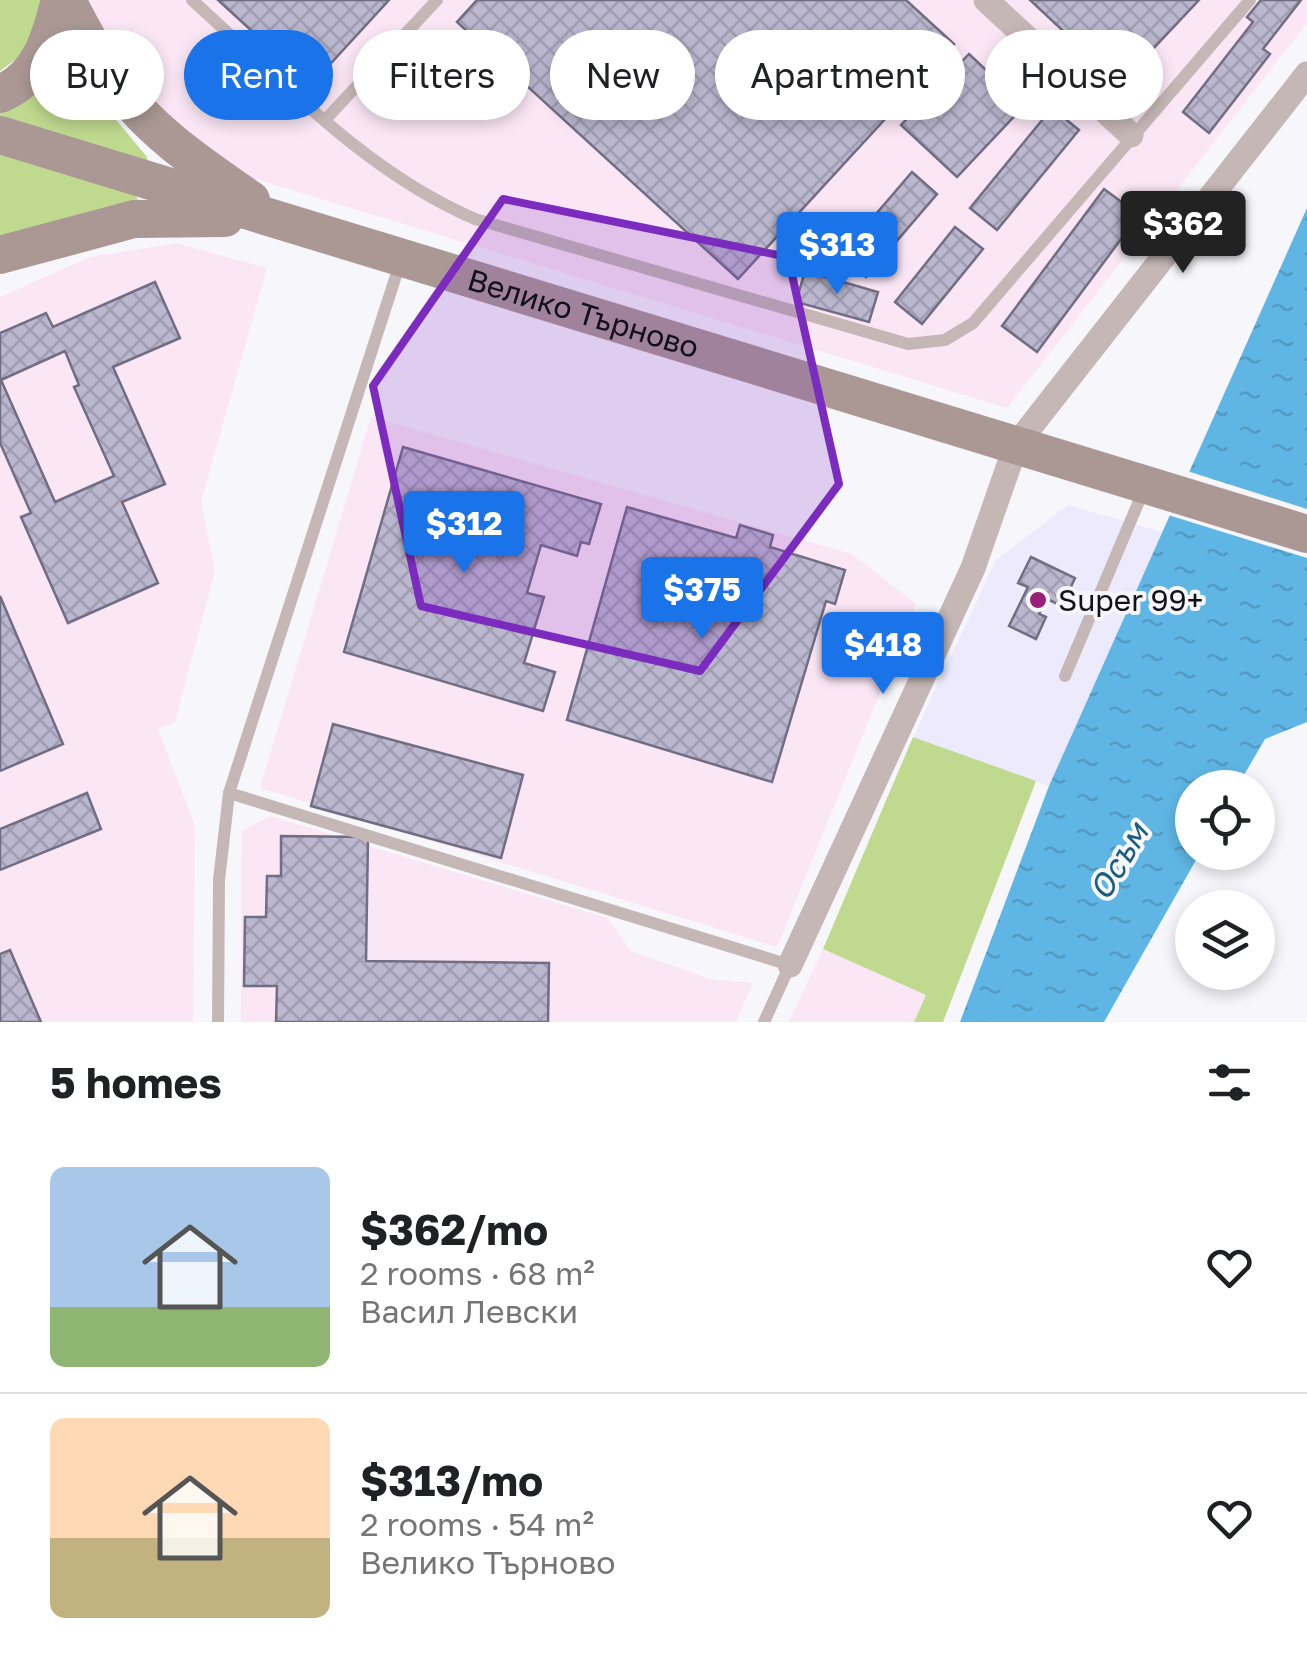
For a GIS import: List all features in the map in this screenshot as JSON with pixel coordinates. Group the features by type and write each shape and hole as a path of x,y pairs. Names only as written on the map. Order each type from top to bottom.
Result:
{"street":[{"path":"0,94 29,75 43,54 64,0"},
{"path":"64,0 98,63 148,125 282,221"},
{"path":"986,0 1131,135"},
{"path":"790,965 973,568 1016,445 1307,74"},
{"name":"Велико Търново","path":"0,135 1307,534"},
{"path":"0,254 134,219 168,216 282,221"}],"lane":[{"path":"192,0 226,30"},
{"path":"333,112 437,0"},
{"path":"326,120 388,173 427,199 476,219 908,344 945,340 973,323 1250,0"},
{"path":"218,1022 219,880 229,794 402,258"},
{"path":"1066,676 1157,488"},
{"path":"229,794 790,965 764,1022"}],"highlighted area":[{"path":"503,199 788,257 839,484 700,671 421,606 373,386"}],"shaded area":[{"path":"90,0 1307,0 1307,23 1007,408 246,176 182,137 164,119 164,30 97,27"},
{"path":"176,243 267,268 201,502 215,571 175,722 158,729 195,826 193,1022 0,1022 0,297 90,257"},
{"path":"371,417 852,554 916,604 777,947 260,788"},
{"path":"1068,505 1162,532 1049,786 913,737 996,560"},
{"path":"270,816 607,918 631,951 710,979 753,983 736,1022 241,1022 242,831"},
{"path":"823,949 926,995 914,1022 789,1022"}],"green space":[{"path":"0,0 42,0 36,30 30,30 30,48 0,71"},
{"path":"30,82 30,120 116,120 147,157 148,165 0,126 0,113"},
{"path":"0,154 134,192 138,200 0,246"},
{"path":"913,737 1036,781 943,1022 914,1022 926,995 823,949"}],"water":[{"name":"Осъм","path":"1307,208 1307,722 1265,739 1247,770 1175,770 1175,870 1190,870 1179,890 1175,890 1175,897 1104,1022 960,1022 1049,786"}],"pier":[{"path":"1184,470 1307,509 1307,558 1165,514"}],"building":[{"path":"218,0 389,0 361,30 353,30 353,39 333,61 333,30 251,30"},
{"path":"477,0 906,0 939,30 715,30 715,120 884,120 738,279 564,120 695,120 695,30 550,30 550,107 530,89 530,30 466,30 457,22"},
{"path":"1030,0 1199,0 1163,38 1163,30 1062,30"},
{"path":"1261,0 1301,0 1263,49 1270,54 1209,133 1183,112 1253,22 1247,17"},
{"path":"969,54 985,69 985,120 1011,120 957,177 901,125 906,120 965,120 965,58"},
{"path":"1042,120 1067,120 1079,130 997,230 970,208"},
{"path":"912,172 937,194 866,277 840,256"},
{"path":"1104,189 1139,215 1037,352 1002,326"},
{"path":"955,227 983,249 922,324 895,302"},
{"path":"805,271 878,292 869,322 796,302"},
{"path":"155,282 180,338 113,367 165,484 122,502 158,583 68,623 21,517 31,513 0,443 0,333 46,313 53,327","holes":["65,351 79,385 74,387 114,476 55,502 1,380"]},
{"path":"403,447 601,504 589,544 581,542 577,556 541,545 527,593 544,597 524,663 555,672 543,711 344,652"},
{"path":"627,507 736,538 740,525 773,535 770,547 845,570 835,604 826,601 772,782 567,720"},
{"path":"1031,557 1075,578 1062,606 1047,599 1039,614 1046,617 1036,639 1009,626 1028,587 1018,583"},
{"path":"0,596 63,744 0,771"},
{"path":"333,724 523,775 501,858 311,806"},
{"path":"87,793 101,829 0,870 0,829"},
{"path":"281,836 368,837 366,961 549,963 548,1022 276,1022 277,986 244,986 245,917 266,917 267,876 281,876"},
{"path":"10,950 41,1022 0,1022 0,954"}],"place":[{"name":"Super 99+","path":"1038,600"}]}
